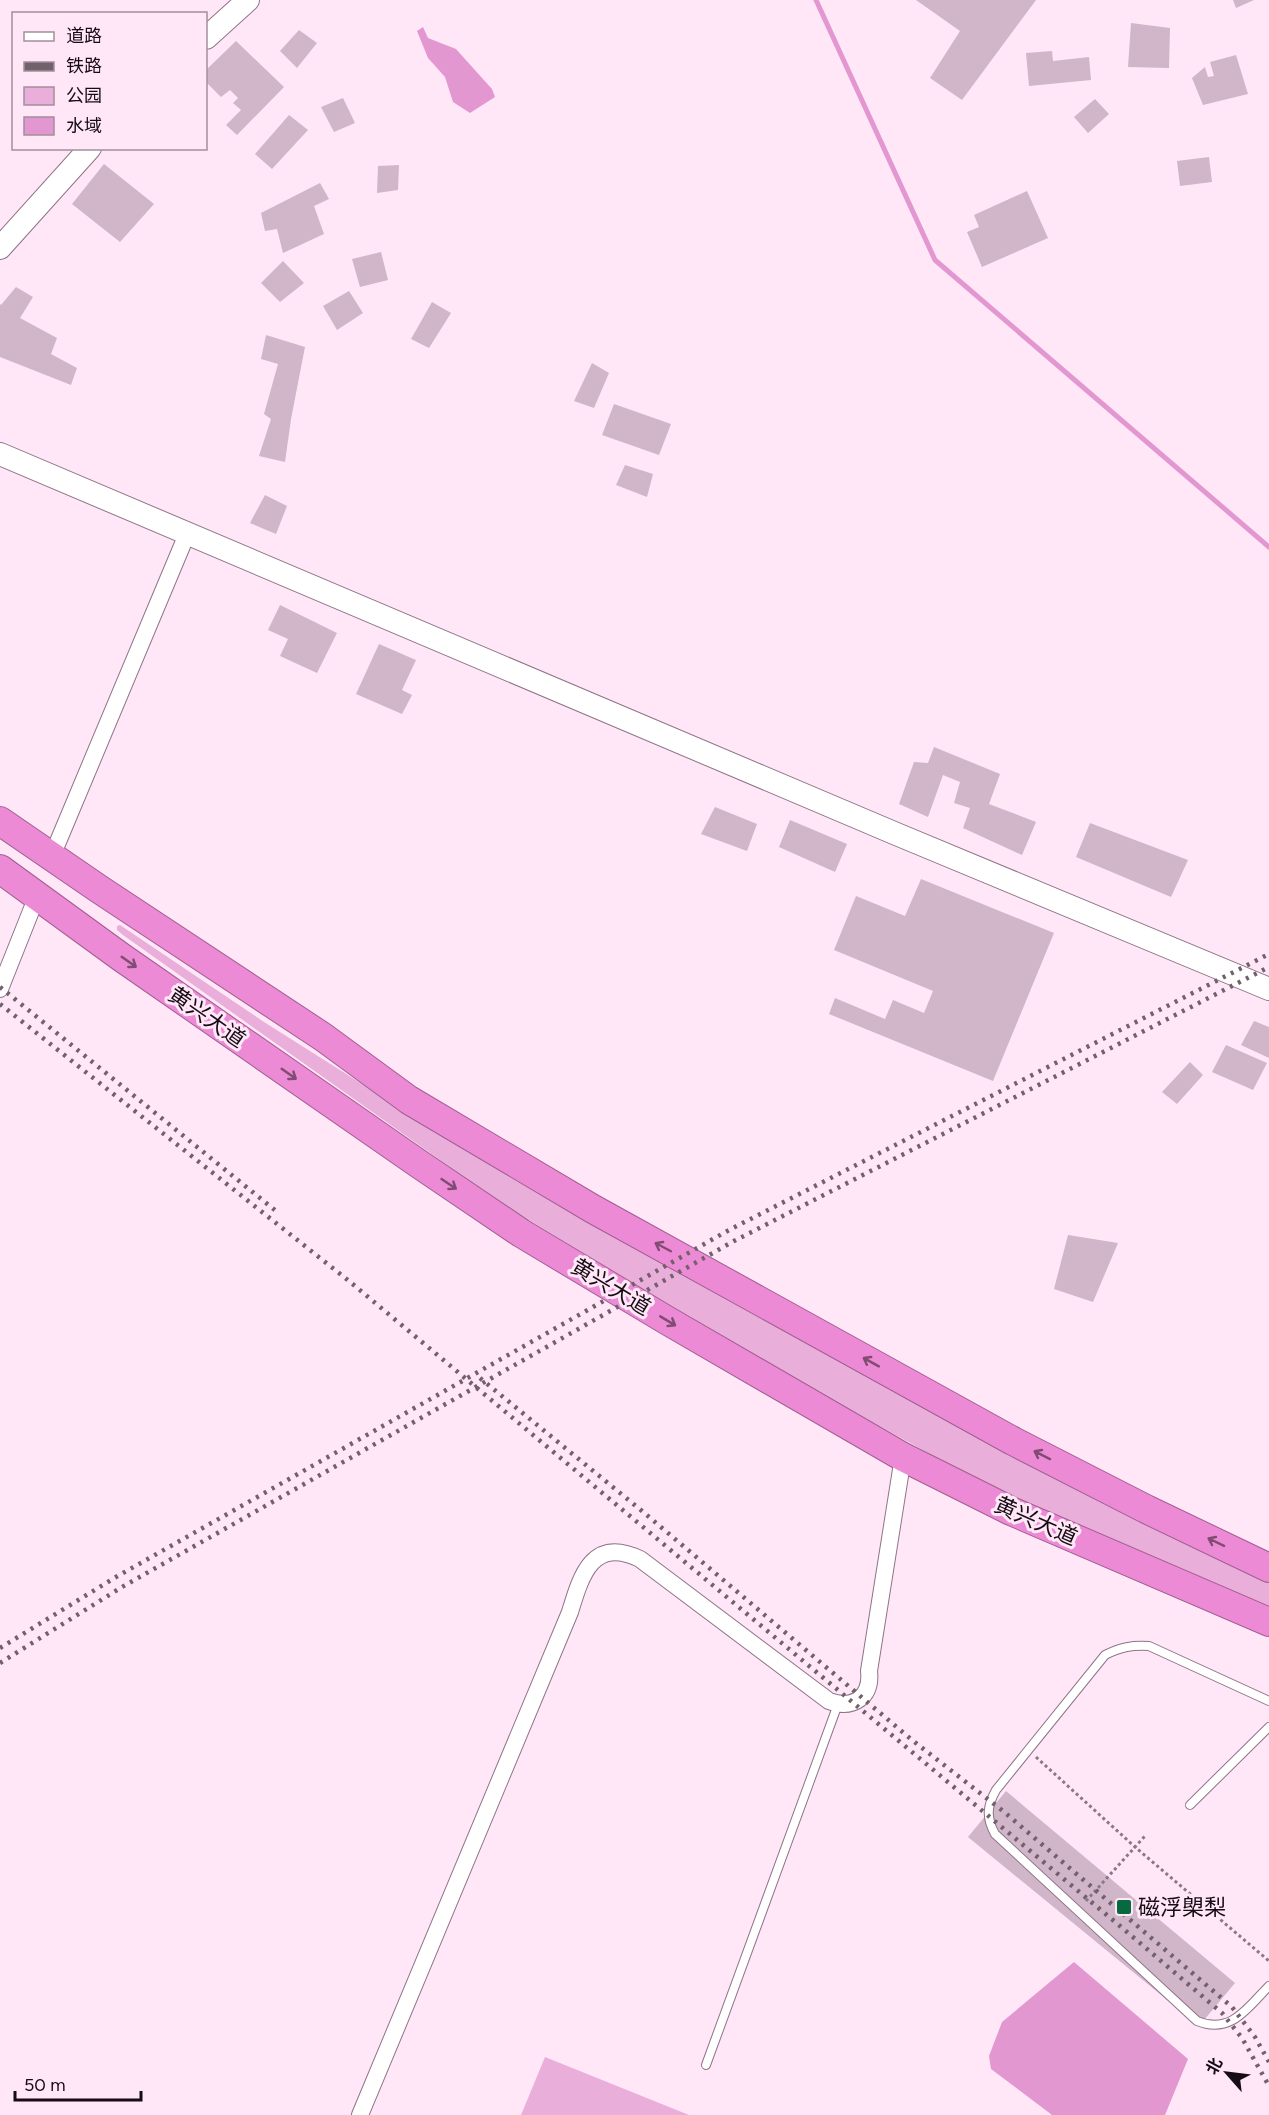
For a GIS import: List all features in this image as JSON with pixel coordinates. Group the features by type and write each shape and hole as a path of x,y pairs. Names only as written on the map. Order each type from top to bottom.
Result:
{"highway":[{"name":"黄兴大道","path":"0,820 99,890 323,1037 409,1100 594,1209 1013,1441 1146,1509 1269,1568"},
{"name":"黄兴大道","path":"0,869 333,1106 521,1233 668,1321 903,1457 1011,1511 1269,1622"}],"street":[{"path":"207,37 248,0"},
{"path":"0,248 88,150"},
{"path":"0,454 1269,989"},
{"path":"52,856 187,534"},
{"path":"0,989 37,896"},
{"path":"360,2115 570,1612 585,1569 605,1554 617,1552 640,1559 829,1701 838,1704 855,1702 868,1689 870,1680 869,1671 903,1457"}],"lane":[{"path":"1269,1701 1149,1646 1126,1646 1106,1655 990,1800 987,1812 989,1824 995,1834 1197,2021 1207,2025 1227,2024 1236,2019 1269,1986"},
{"path":"706,2065 838,1704"},
{"path":"1191,1805 1269,1727"}],"path":[{"path":"1028,1750 1269,1961"},
{"path":"1083,1905 1145,1836"}],"green space":[{"path":"120,925 264,1022 459,1145 571,1210 1012,1457 1112,1508 1269,1582 1269,1606 1034,1507 943,1461 777,1370 502,1204 123,935 117,930 117,926"},
{"path":"545,2057 689,2115 521,2115"}],"water":[{"path":"423,27 428,38 456,49 492,89 495,97 470,113 453,102 445,77 428,58 417,31"},
{"path":"1074,1962 1188,2059 1165,2115 1052,2115 991,2069 989,2056 1002,2022"}],"building":[{"path":"916,0 1036,0 962,100 930,78 960,31"},
{"path":"1233,0 1254,0 1236,8"},
{"path":"1131,23 1170,28 1169,68 1128,67"},
{"path":"299,30 317,43 297,68 280,51"},
{"path":"236,41 284,87 237,135 226,125 241,110 233,103 238,98 230,90 221,97 207,83 207,69"},
{"path":"1052,51 1053,61 1089,57 1091,80 1029,86 1026,53"},
{"path":"1236,55 1248,94 1203,105 1192,78 1205,67 1208,77 1214,76 1210,62"},
{"path":"343,98 355,123 334,132 321,107"},
{"path":"1095,99 1109,114 1088,133 1074,117"},
{"path":"289,115 308,130 272,169 255,154"},
{"path":"1209,157 1212,182 1180,186 1177,161"},
{"path":"104,164 154,204 120,242 72,204"},
{"path":"399,165 398,190 377,193 378,166"},
{"path":"320,183 329,199 314,206 324,234 283,253 277,229 265,231 261,213"},
{"path":"1027,191 1048,238 982,267 967,232 979,227 974,215"},
{"path":"381,252 388,280 360,287 352,259"},
{"path":"283,261 304,283 280,302 261,283"},
{"path":"16,287 33,297 20,318 57,338 51,354 77,368 71,385 0,357 0,304"},
{"path":"349,291 363,313 337,330 323,306"},
{"path":"432,302 451,313 429,348 411,339"},
{"path":"266,335 305,347 285,462 259,456 271,419 264,414 278,364 261,359"},
{"path":"592,363 609,373 594,408 574,401"},
{"path":"614,404 671,424 659,455 602,435"},
{"path":"625,465 653,474 647,497 616,485"},
{"path":"265,495 287,506 276,534 250,523"},
{"path":"280,605 337,633 317,673 280,656 288,639 268,630"},
{"path":"379,644 416,660 402,690 412,695 402,714 356,694"},
{"path":"934,747 1000,774 989,804 1036,822 1022,855 963,828 970,808 954,803 960,782 943,775 928,817 899,804 914,762 928,763"},
{"path":"715,807 757,824 747,851 701,834"},
{"path":"790,820 847,844 835,872 779,847"},
{"path":"1090,823 1188,860 1171,897 1076,857"},
{"path":"921,879 1054,933 993,1081 829,1014 835,998 885,1019 893,1000 924,1013 933,991 834,950 856,896 905,916"},
{"path":"1254,1021 1269,1027 1269,1058 1241,1045"},
{"path":"1226,1045 1267,1063 1253,1090 1212,1072"},
{"path":"1190,1062 1203,1075 1177,1104 1162,1092"},
{"path":"1068,1235 1118,1243 1093,1302 1054,1289"},
{"path":"1006,1791 1235,1983 1199,2026 968,1837"}],"waterway":[{"path":"816,0 935,260 1269,547"}],"railway":[{"path":"0,1648 116,1577 729,1230 1269,954"},
{"path":"0,1663 122,1587 734,1241 1269,967"},
{"path":"0,987 276,1211"},
{"path":"0,1004 349,1281 1120,1926 1222,2013 1242,2038 1269,2086"},
{"path":"480,1378 642,1511 912,1740 1003,1811 1232,2007 1255,2037 1269,2062"}],"place":[{"name":"磁浮㮾梨","path":"1124,1907"}]}
